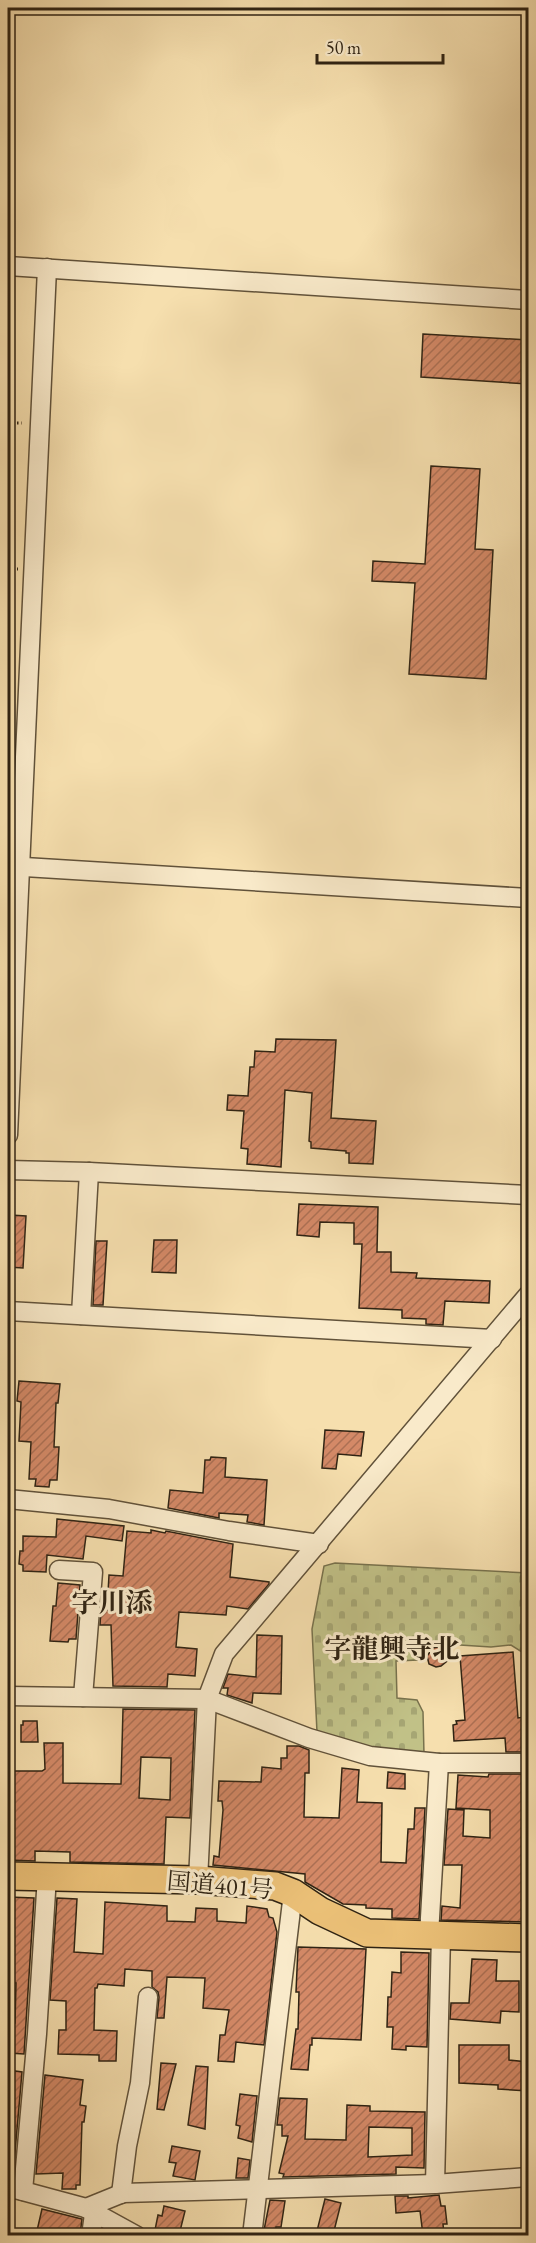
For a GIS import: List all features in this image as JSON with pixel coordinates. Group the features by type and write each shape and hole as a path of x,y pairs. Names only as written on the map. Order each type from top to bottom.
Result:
{"highway":[{"name":"国道401号","path":"8,1876 198,1881 275,1887 293,1893 320,1911 367,1933 528,1938"}],"street":[{"path":"8,266 528,300"},
{"path":"8,1135 15,866 47,268"},
{"path":"15,866 528,898"},
{"path":"8,1170 89,1172 528,1195"},
{"path":"81,1315 89,1172"},
{"path":"198,1881 207,1698 224,1654 528,1295"},
{"path":"8,1311 492,1339"},
{"path":"510,1318 528,1318"},
{"path":"8,1499 109,1509 229,1531 319,1544"},
{"path":"59,1570 93,1572 83,1697"},
{"path":"8,1696 207,1698 346,1750 370,1756 439,1763 528,1763"},
{"path":"435,2184 435,1935 439,1763"},
{"path":"47,1876 37,2034 15,2189 90,2211 137,2235"},
{"path":"252,2235 293,1893"},
{"path":"121,2194 127,2146 140,2083 148,1997"},
{"path":"90,2211 121,2194 435,2184 528,2177"},
{"path":"90,2211 91,2235"}],"green space":[{"path":"335,1563 528,1573 528,1653 525,1654 511,1645 491,1647 460,1645 454,1641 443,1643 421,1641 418,1660 396,1661 397,1698 417,1700 423,1712 424,1754 359,1746 317,1732 312,1629 324,1566"}],"building":[{"path":"423,334 528,340 528,384 421,377"},
{"path":"431,466 480,469 475,549 493,550 486,679 409,674 415,583 372,581 373,561 425,564"},
{"path":"276,1039 336,1040 331,1118 376,1121 373,1164 349,1163 349,1153 346,1151 311,1148 309,1141 312,1093 285,1090 281,1167 247,1164 248,1149 241,1148 244,1111 227,1110 228,1095 248,1096 250,1067 254,1067 255,1051 275,1052"},
{"path":"299,1204 378,1207 377,1252 391,1252 391,1272 417,1273 416,1278 490,1281 489,1303 445,1301 443,1325 426,1324 426,1319 402,1318 402,1310 359,1308 362,1244 354,1244 354,1223 320,1222 319,1237 297,1235"},
{"path":"10,1215 26,1216 23,1268 8,1267"},
{"path":"154,1240 177,1240 176,1273 152,1272"},
{"path":"96,1241 107,1241 103,1305 93,1305"},
{"path":"19,1381 60,1384 58,1403 56,1403 54,1447 59,1447 57,1480 50,1480 49,1487 35,1486 36,1479 29,1479 31,1442 19,1441 21,1402 17,1401"},
{"path":"325,1430 364,1432 361,1456 338,1454 336,1469 322,1468"},
{"path":"211,1457 226,1458 225,1477 267,1480 264,1525 247,1522 248,1515 219,1513 219,1518 168,1508 170,1490 203,1493 205,1460 210,1460"},
{"path":"57,1519 124,1526 122,1541 86,1536 83,1559 47,1555 46,1572 23,1571 23,1565 19,1564 20,1551 23,1551 23,1536 56,1537"},
{"path":"151,1530 233,1544 230,1577 269,1582 269,1584 248,1609 227,1606 226,1615 179,1612 176,1647 197,1649 195,1676 168,1674 167,1687 113,1686 111,1625 100,1625 101,1609 107,1610 109,1575 123,1576 127,1531 151,1533"},
{"path":"58,1583 80,1585 76,1639 69,1639 68,1642 50,1641 53,1606 56,1606"},
{"path":"257,1635 282,1636 281,1694 253,1693 252,1703 227,1695 228,1688 223,1688 228,1674 256,1677"},
{"path":"438,1647 451,1658 436,1667 429,1664 427,1656 433,1648"},
{"path":"513,1652 518,1718 524,1717 527,1752 506,1752 505,1738 454,1741 453,1725 457,1724 456,1721 465,1720 460,1656"},
{"path":"123,1709 195,1710 190,1818 166,1817 164,1864 70,1862 70,1852 35,1851 35,1861 8,1860 10,1805 8,1805 8,1771 42,1771 45,1769 44,1743 63,1743 63,1783 121,1784","holes":["141,1757 171,1758 170,1800 139,1798"]},
{"path":"23,1721 37,1721 38,1742 21,1742"},
{"path":"287,1746 299,1746 309,1750 309,1773 305,1773 304,1817 339,1818 342,1768 359,1770 357,1802 382,1803 381,1862 406,1863 408,1829 414,1829 415,1808 425,1808 419,1919 392,1918 392,1909 343,1904 305,1882 305,1874 213,1865 214,1856 219,1857 223,1810 222,1801 218,1801 219,1781 261,1782 262,1767 281,1769 281,1758 287,1758"},
{"path":"388,1772 405,1774 405,1789 387,1788"},
{"path":"489,1774 528,1774 528,1922 441,1920 442,1906 460,1908 462,1865 444,1865 448,1809 464,1810 463,1836 490,1838 490,1810 456,1808 458,1775 488,1777"},
{"path":"8,1897 34,1898 24,2054 8,2053 8,2023 15,2023 16,1983 8,1983"},
{"path":"57,1898 77,1899 74,1952 103,1954 105,1902 167,1906 167,1921 195,1922 196,1908 217,1909 217,1921 246,1923 247,1906 267,1909 269,1917 273,1918 277,1932 264,2045 236,2042 234,2062 218,2061 220,2035 225,2035 229,2010 203,2008 205,1978 167,1977 164,2018 157,2018 159,1997 158,1992 152,1987 152,1971 125,1969 124,1986 98,1984 95,1988 94,2030 117,2031 116,2061 99,2061 99,2055 58,2054 59,2030 66,2030 66,2001 50,2000"},
{"path":"298,1947 366,1949 361,2040 312,2038 308,2070 291,2069 296,2029 298,2029 299,1992 296,1992"},
{"path":"401,1952 429,1953 427,2047 406,2046 406,2050 392,2049 393,2027 387,2027 388,1997 391,1997 392,1972 401,1973"},
{"path":"472,1959 497,1960 496,1981 519,1981 519,2012 501,2011 500,2023 450,2019 451,2003 469,2003"},
{"path":"459,2045 509,2045 509,2060 528,2062 528,2091 498,2089 498,2085 459,2083"},
{"path":"161,2063 176,2064 164,2110 157,2109"},
{"path":"196,2066 208,2067 205,2129 188,2125"},
{"path":"8,2070 22,2072 13,2175 8,2176"},
{"path":"45,2075 83,2080 80,2105 86,2106 84,2122 82,2122 80,2185 76,2185 76,2189 62,2189 63,2173 36,2174"},
{"path":"240,2094 257,2096 252,2142 238,2138 240,2126 236,2125"},
{"path":"280,2098 307,2099 305,2139 346,2140 347,2105 370,2106 370,2111 425,2112 424,2168 396,2167 396,2174 283,2177 284,2174 279,2173 288,2136 282,2136 282,2125 277,2125","holes":["369,2127 412,2128 412,2155 368,2157"]},
{"path":"172,2146 200,2151 195,2180 173,2176 176,2163 169,2162"},
{"path":"238,2158 250,2160 248,2178 236,2178"},
{"path":"439,2195 441,2206 445,2206 447,2224 443,2224 444,2235 423,2235 420,2211 396,2213 395,2196 408,2196 408,2198"},
{"path":"325,2199 341,2203 333,2235 316,2235"},
{"path":"270,2200 285,2201 281,2227 276,2227 274,2235 263,2235"},
{"path":"164,2206 185,2211 179,2235 154,2235 158,2215 162,2216"},
{"path":"42,2209 82,2219 80,2235 36,2235"}],"district":[{"name":"字川添","path":"112,1602"},
{"name":"字龍興寺北","path":"392,1648"}]}
